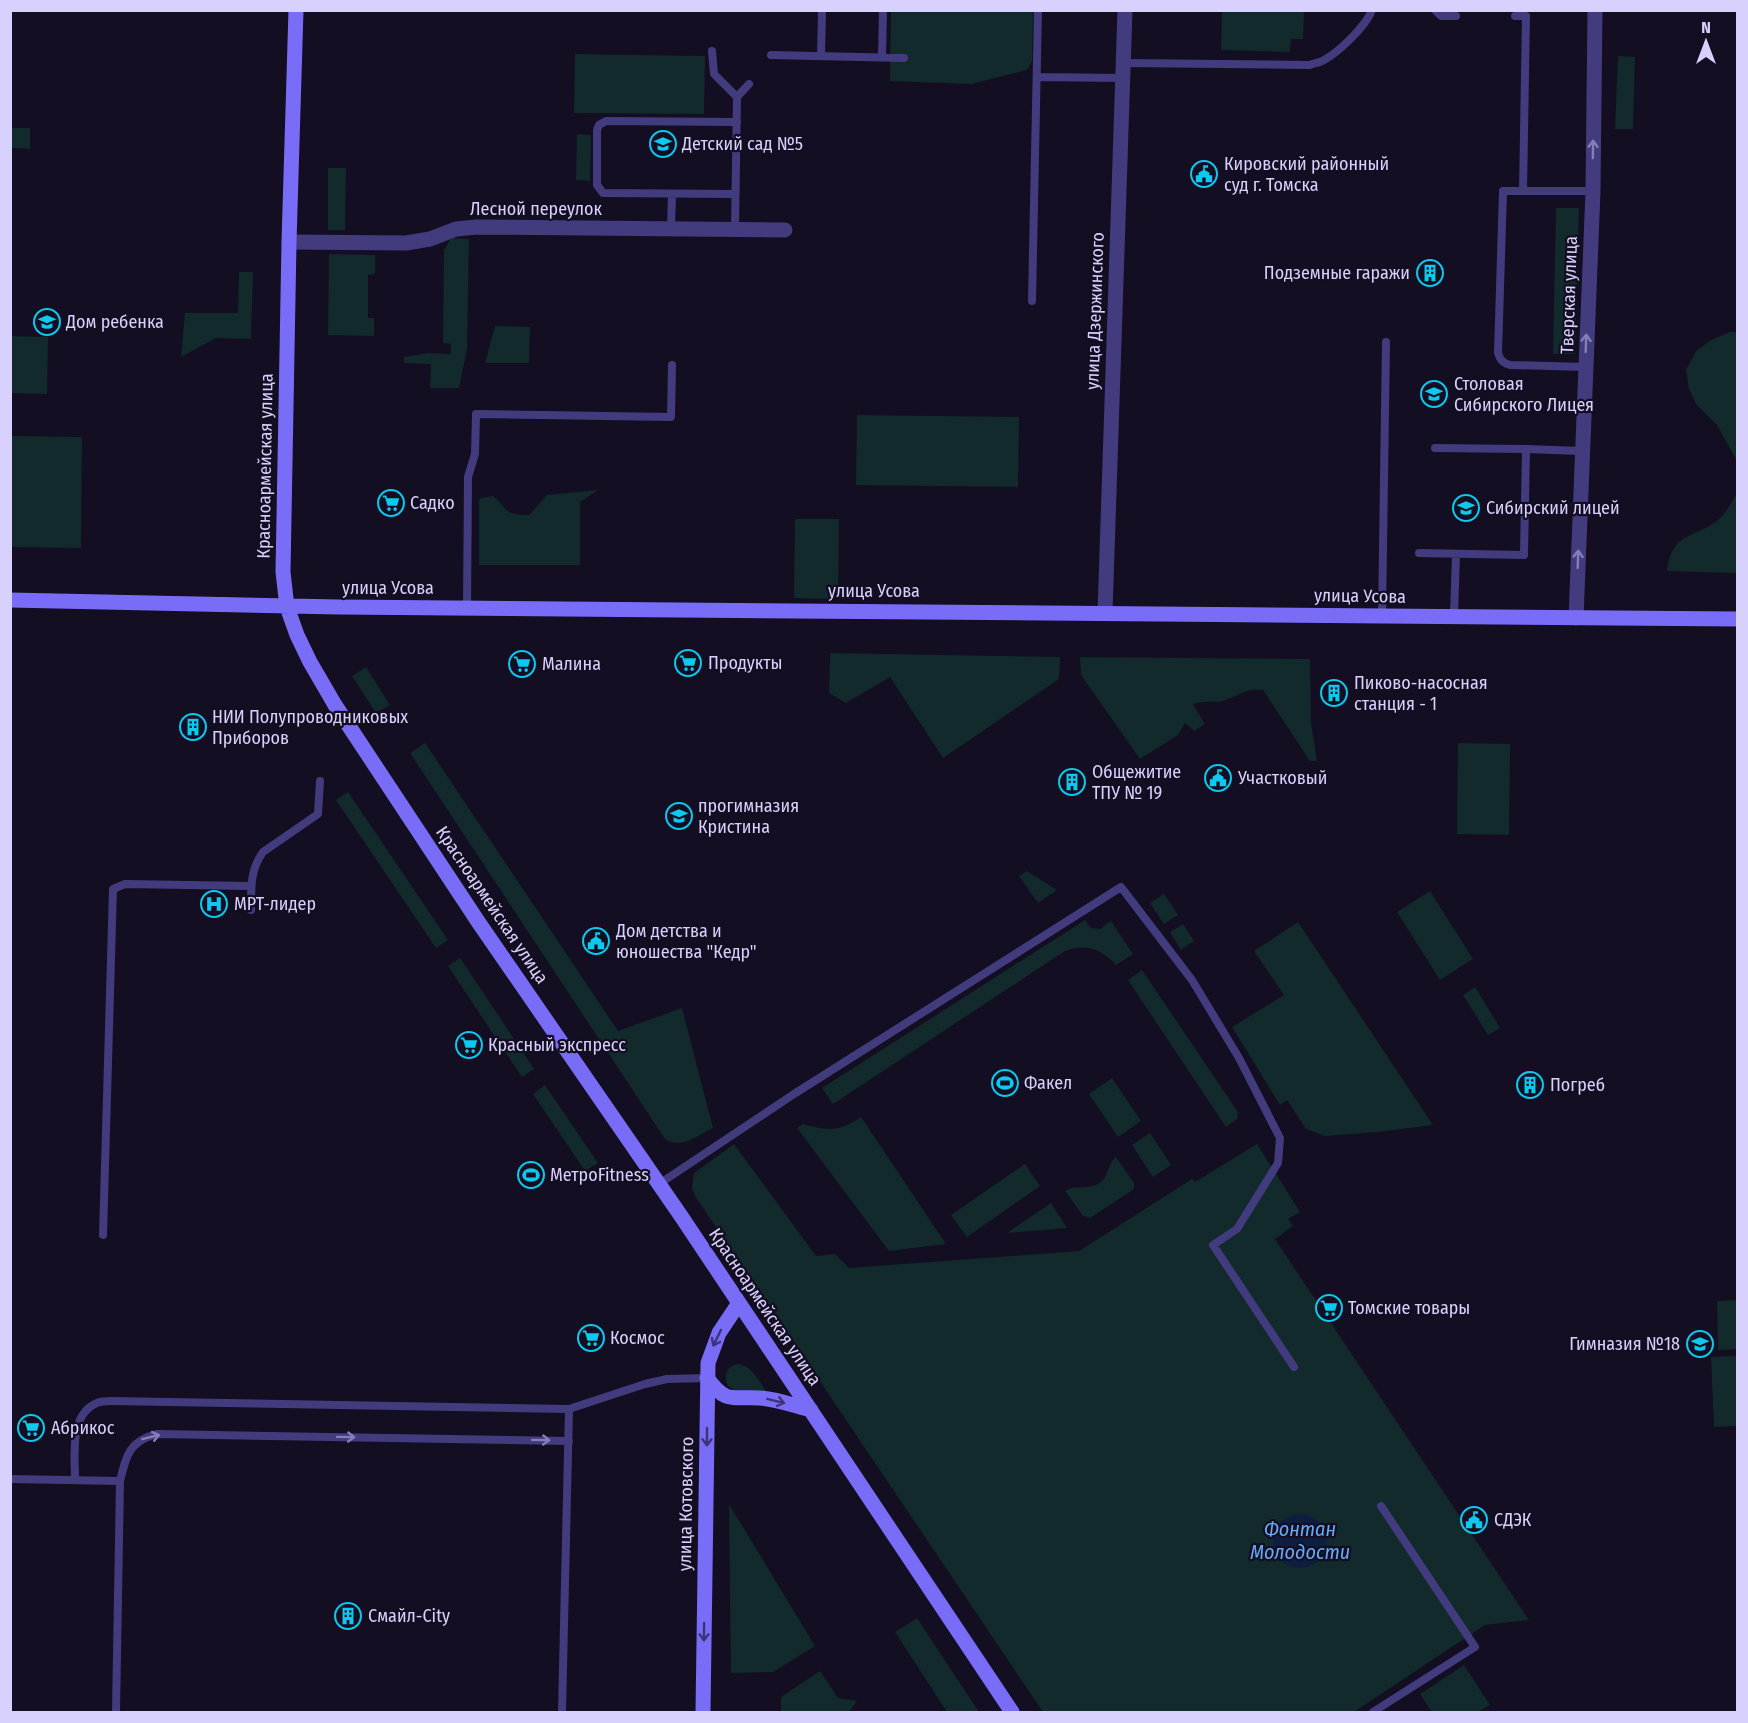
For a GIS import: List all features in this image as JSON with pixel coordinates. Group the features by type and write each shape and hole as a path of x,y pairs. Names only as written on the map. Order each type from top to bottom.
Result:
{"main road":[{"name":"Красноармейская улица","path":"296,10 283,572 287,607 305,653 330,696 479,923 659,1184 1012,1713"},
{"name":"улица Усова","path":"10,600 287,607 1382,615 1737,620"},
{"name":"улица Котовского","path":"703,1713 707,1378 713,1347 719,1333 739,1303"},
{"path":"707,1378 717,1391 738,1400 762,1398 811,1410"}],"street":[{"name":"улица Дзержинского","path":"1105,613 1125,10"},
{"name":"Тверская улица","path":"1576,618 1593,191 1595,10"},
{"name":"Лесной переулок","path":"289,242 406,243 456,229 477,227 784,230"}],"lane":[{"path":"821,56 822,10"},
{"path":"882,57 883,10"},
{"path":"1032,301 1038,10"},
{"path":"1123,63 1310,65 1324,61 1360,30 1372,10"},
{"path":"1435,10 1441,16 1456,16"},
{"path":"1515,16 1526,16 1523,190"},
{"path":"712,51 714,74 737,97"},
{"path":"771,55 904,58"},
{"path":"1037,77 1122,78"},
{"path":"735,229 737,97 749,84"},
{"path":"735,194 605,194 600,192 597,185 599,125 606,121 737,122"},
{"path":"1585,367 1510,365 1500,359 1498,353 1503,190 1593,191"},
{"path":"671,229 672,194"},
{"path":"1382,615 1386,342"},
{"path":"467,608 468,477 476,454 476,414 671,417 672,365"},
{"path":"1435,448 1581,451"},
{"path":"1419,553 1524,555 1526,449"},
{"path":"1454,616 1456,554"},
{"path":"251,910 252,873 257,861 263,852 318,814 320,781"},
{"path":"103,1235 112,889 117,885 125,884 251,886"},
{"path":"659,1184 794,1094 1121,887 1192,980 1239,1058 1280,1138 1278,1163 1237,1229 1213,1245 1294,1367"},
{"path":"75,1480 76,1433 88,1409 97,1403 569,1409 667,1379 707,1378"},
{"path":"562,1713 569,1409"},
{"path":"116,1713 120,1481 127,1455 144,1437 157,1434 569,1441"},
{"path":"10,1479 120,1481"},
{"path":"1373,1713 1475,1647 1381,1506"}],"green space":[{"path":"891,11 1033,11 1032,61 1027,70 971,84 890,81"},
{"path":"1222,11 1304,11 1303,39 1291,39 1290,52 1221,50"},
{"path":"575,54 705,56 704,114 574,113"},
{"path":"1618,56 1635,57 1633,129 1615,129"},
{"path":"11,128 30,128 30,149 11,148"},
{"path":"577,134 591,135 590,181 576,180"},
{"path":"328,168 346,168 345,230 328,230"},
{"path":"1556,208 1579,208 1575,354 1553,354"},
{"path":"451,238 469,239 467,349 459,388 430,388 431,364 404,363 404,357 428,353 451,354 451,344 443,343 444,250"},
{"path":"329,254 375,255 375,274 368,275 368,318 374,318 374,336 328,335"},
{"path":"239,272 253,272 251,339 216,338 181,357 185,313 238,313"},
{"path":"495,326 530,327 529,363 485,363"},
{"path":"1730,332 1737,332 1737,461 1717,425 1696,404 1689,389 1686,370 1696,351 1711,340"},
{"path":"11,336 48,337 47,394 11,393"},
{"path":"857,415 1019,417 1018,487 856,485"},
{"path":"11,436 82,437 81,548 11,547"},
{"path":"598,490 580,502 580,565 479,565 479,501 481,498 493,496 511,513 529,515 547,495"},
{"path":"1737,493 1737,573 1667,571 1670,558 1679,542 1718,520"},
{"path":"795,519 839,519 838,599 794,598"},
{"path":"830,653 1060,657 1059,679 943,758 890,677 846,703 829,693"},
{"path":"1080,657 1310,659 1311,723 1317,761 1310,761 1263,690 1246,692 1222,701 1193,704 1205,724 1194,731 1185,723 1178,735 1140,759 1081,675"},
{"path":"366,667 390,705 376,713 352,676"},
{"path":"425,743 618,1031 682,1008 713,1128 683,1142 671,1142 665,1139 410,753"},
{"path":"1458,743 1510,744 1509,835 1457,834"},
{"path":"348,792 448,940 436,948 336,800"},
{"path":"1027,871 1057,890 1038,903 1019,876"},
{"path":"1430,891 1473,959 1440,980 1397,912"},
{"path":"1164,894 1178,915 1164,924 1150,903"},
{"path":"1085,920 1091,928 1100,929 1111,921 1133,954 1116,965 1105,955 1093,949 1080,948 1065,951 833,1104 822,1088"},
{"path":"1298,922 1433,1125 1325,1136 1306,1129 1287,1100 1280,1105 1232,1027 1284,995 1254,951"},
{"path":"1183,924 1194,941 1181,950 1170,932"},
{"path":"460,958 534,1069 522,1077 448,966"},
{"path":"1142,970 1238,1112 1237,1119 1226,1127 1128,980"},
{"path":"1475,987 1500,1028 1488,1035 1463,995"},
{"path":"1112,1078 1141,1121 1118,1137 1089,1094"},
{"path":"545,1085 598,1163 585,1171 533,1094"},
{"path":"861,1117 946,1244 889,1251 797,1128 803,1124 820,1128 839,1128"},
{"path":"1150,1133 1171,1165 1153,1177 1132,1145"},
{"path":"734,1144 816,1256 835,1254 849,1268 1079,1251 1192,1179 1195,1182 1257,1144 1300,1212 1288,1219 1293,1226 1275,1239 1529,1620 1485,1625 1354,1712 1043,1712 695,1196 692,1188 694,1173"},
{"path":"1116,1157 1134,1183 1134,1189 1090,1218 1083,1216 1065,1191 1098,1184"},
{"path":"1025,1164 1040,1186 967,1237 951,1215"},
{"path":"1051,1203 1067,1228 1007,1233"},
{"path":"1737,1300 1737,1349 1718,1350 1717,1301"},
{"path":"1737,1356 1737,1426 1714,1427 1711,1357"},
{"path":"737,1364 751,1370 766,1391 738,1393 728,1386 726,1372"},
{"path":"729,1504 815,1646 773,1672 731,1673"},
{"path":"917,1618 979,1712 947,1712 895,1632"},
{"path":"1464,1665 1490,1705 1478,1712 1432,1712 1420,1694"},
{"path":"820,1671 838,1698 857,1701 849,1712 781,1712 781,1697"}],"water":[{"name":"Фонтан Молодости","path":"1300,1514 1310,1516 1319,1522 1325,1531 1327,1541 1325,1551 1319,1560 1310,1566 1300,1568 1290,1566 1281,1560 1275,1551 1273,1541 1275,1531 1281,1522 1290,1516"}],"place":[{"name":"Детский сад №5","path":"663,144"},
{"name":"Кировский районный суд г. Томска","path":"1204,174"},
{"name":"Подземные гаражи","path":"1430,273"},
{"name":"Дом ребенка","path":"47,322"},
{"name":"Столовая Сибирского Лицея","path":"1434,394"},
{"name":"Садко","path":"391,503"},
{"name":"Сибирский лицей","path":"1466,508"},
{"name":"Продукты","path":"688,663"},
{"name":"Малина","path":"522,664"},
{"name":"Пиково-насосная станция - 1","path":"1334,693"},
{"name":"НИИ Полупроводниковых Приборов","path":"193,727"},
{"name":"Участковый","path":"1218,778"},
{"name":"Общежитие ТПУ № 19","path":"1072,782"},
{"name":"прогимназия Кристина","path":"679,816"},
{"name":"МРТ-лидер","path":"214,904"},
{"name":"Дом детства и юношества \"Кедр\"","path":"596,941"},
{"name":"Красный экспресс","path":"469,1045"},
{"name":"Факел","path":"1005,1083"},
{"name":"Погреб","path":"1530,1085"},
{"name":"МетроFitness","path":"531,1175"},
{"name":"Томские товары","path":"1329,1308"},
{"name":"Космос","path":"591,1338"},
{"name":"Гимназия №18","path":"1700,1344"},
{"name":"Абрикос","path":"31,1428"},
{"name":"СДЭК","path":"1474,1520"},
{"name":"Смайл-City","path":"348,1616"}]}
